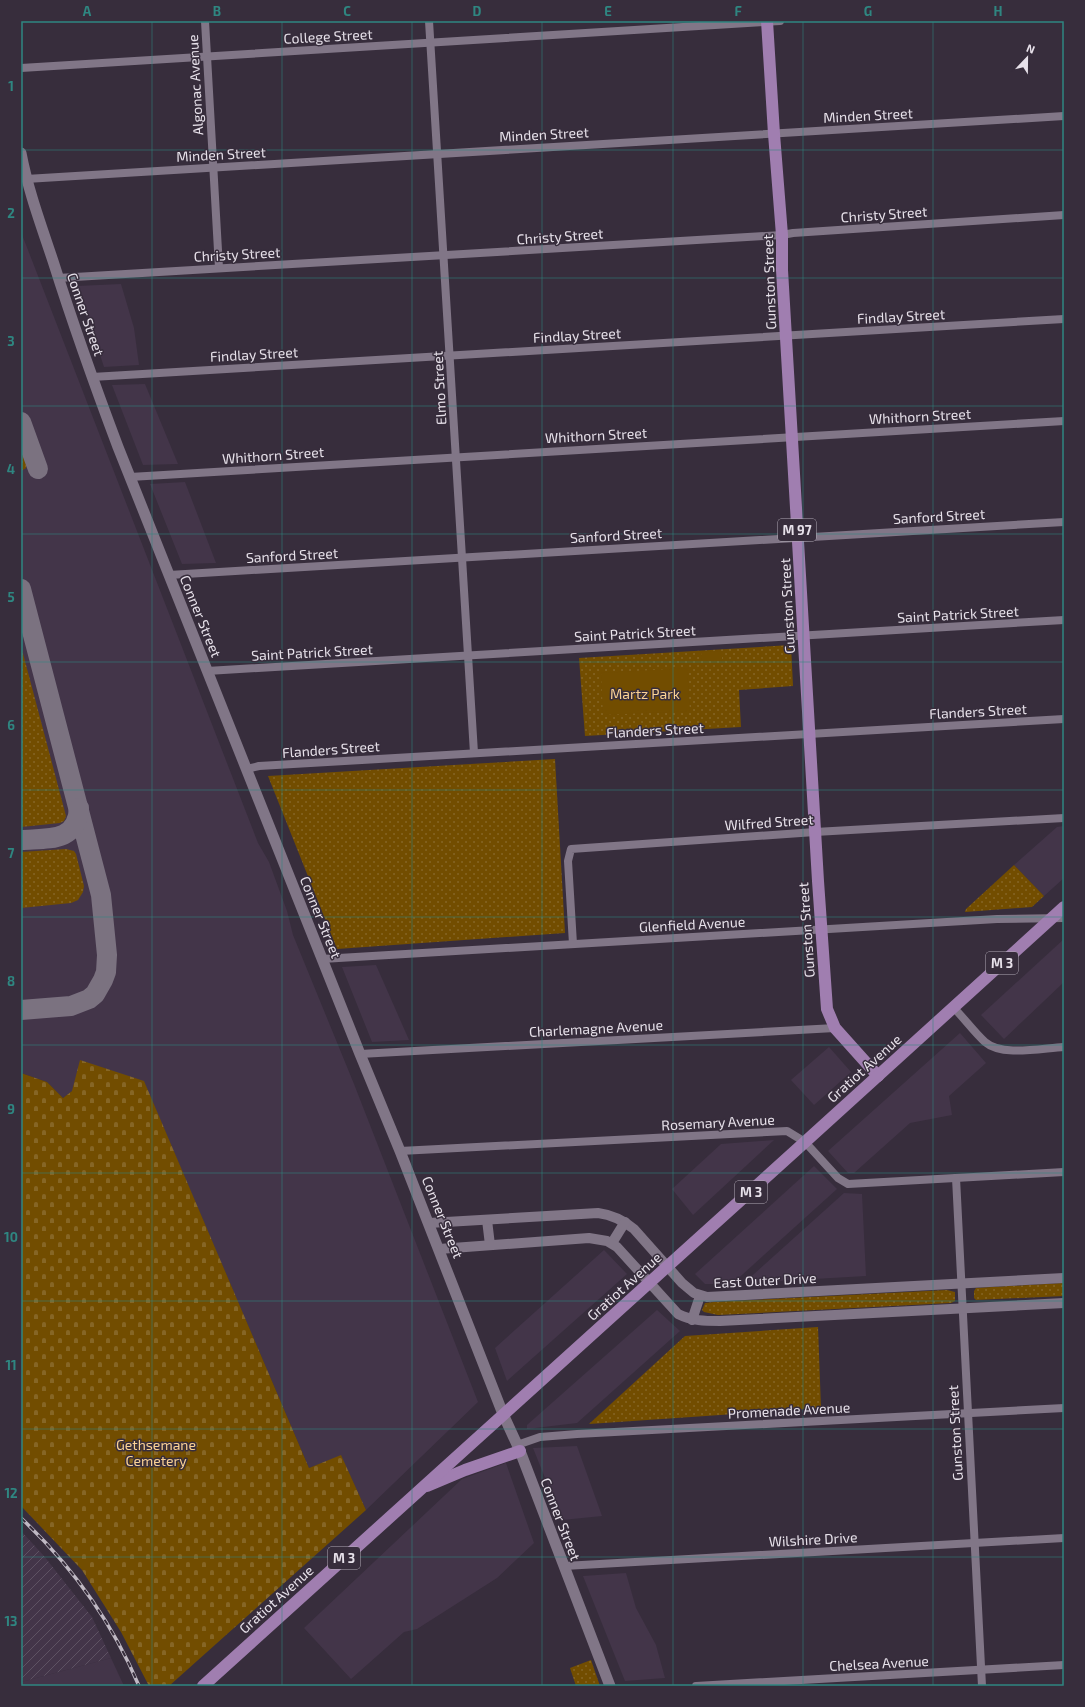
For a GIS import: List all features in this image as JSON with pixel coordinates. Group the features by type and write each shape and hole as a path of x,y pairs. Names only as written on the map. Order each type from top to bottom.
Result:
{"main road":[{"name":"Gunston Street","path":"767,21 782,235 782,270 821,930 828,1009 835,1028 878,1076"},
{"name":"Conner Street","path":"21,153 26,179 58,278 92,377 130,477 429,1223 610,1686"},
{"name":"Gratiot Avenue","path":"203,1686 1064,907"},
{"path":"419,1490 518,1448"}],"street":[{"name":"Algonac Avenue","path":"204,21 219,268"},
{"name":"Elmo Street","path":"429,21 474,753"},
{"name":"College Street","path":"21,68 780,21"},
{"name":"Minden Street","path":"26,179 1064,116"},
{"name":"Christy Street","path":"58,278 782,235 793,233 1064,215"},
{"name":"Findlay Street","path":"92,377 1064,319"},
{"name":"Whithorn Street","path":"130,477 1064,421"},
{"name":"Sanford Street","path":"169,575 1064,522"},
{"name":"Saint Patrick Street","path":"208,672 1064,620"},
{"name":"Flanders Street","path":"247,769 259,766 1064,719"},
{"name":"Wilfred Street","path":"573,944 568,861 571,849 815,832 1064,818"},
{"name":"Glenfield Avenue","path":"322,959 997,919 1064,918"},
{"path":"953,1007 982,1039 996,1048 1015,1050 1064,1047"},
{"name":"Charlemagne Avenue","path":"360,1054 835,1028"},
{"name":"Rosemary Avenue","path":"400,1152 787,1132 805,1142 838,1178 848,1184 1064,1172"},
{"name":"Gunston Street","path":"956,1178 982,1686"},
{"name":"East Outer Drive","path":"429,1223 598,1213 613,1216 626,1222 634,1229 682,1283 694,1293 707,1297 1064,1278"},
{"path":"488,1220 490,1245"},
{"path":"612,1243 626,1222"},
{"path":"439,1249 598,1238 612,1243 678,1314 692,1320 720,1321 1064,1303"},
{"path":"692,1320 700,1296"},
{"name":"Promenade Avenue","path":"518,1448 540,1437 577,1434 1064,1408"},
{"name":"Wilshire Drive","path":"564,1566 1064,1538"},
{"name":"Chelsea Avenue","path":"696,1686 1064,1665"}],"shaded area":[{"path":"21,232 258,843 269,862 287,911 293,935 354,1084 478,1402 366,1510 341,1456 309,1468 144,1082 72,1091 63,1098 47,1082 21,1073"},
{"path":"121,284 134,328 139,365 104,367 77,286"},
{"path":"145,384 178,464 143,465 112,385"},
{"path":"185,482 216,563 182,564 150,484"},
{"path":"1064,826 1064,878 1044,896 1014,865 1057,827"},
{"path":"1064,939 1064,982 1004,1039 981,1015"},
{"path":"376,965 409,1040 372,1042 342,967"},
{"path":"960,1033 986,1063 949,1096 952,1115 910,1123 854,1173 848,1173 828,1151"},
{"path":"829,1047 851,1072 814,1105 791,1080"},
{"path":"774,1140 693,1215 672,1189 721,1144"},
{"path":"814,1166 837,1189 732,1284 705,1284 695,1274"},
{"path":"844,1193 862,1194 866,1276 744,1283"},
{"path":"604,1250 627,1274 507,1381 495,1348"},
{"path":"657,1310 680,1331 577,1423 527,1429 527,1425"},
{"path":"577,1446 602,1516 562,1520 533,1448"},
{"path":"506,1463 534,1543 497,1578 417,1629 404,1632 351,1679 304,1628 462,1479"},
{"path":"21,1531 44,1556 92,1617 111,1658 21,1682"},
{"path":"626,1573 636,1608 656,1645 665,1678 625,1681 583,1576"},
{"path":"111,1658 124,1686 22,1686 21,1682"}],"green space":[{"path":"21,444 27,460 26,468 21,471"},
{"name":"Martz Park","path":"791,645 793,686 739,690 741,727 585,736 579,658"},
{"path":"21,646 66,816 64,821 60,823 21,827"},
{"path":"722,651 722,660 702,661 701,652"},
{"path":"687,668 690,711 603,715 601,673"},
{"path":"555,759 565,933 337,949 268,776"},
{"path":"66,849 74,851 76,854 84,886 83,892 78,900 71,903 21,908 21,852"},
{"path":"1014,865 1044,896 1032,907 965,912 966,909"},
{"name":"Gethsemane Cemetery","path":"80,1060 144,1081 309,1468 341,1455 366,1510 169,1686 149,1686 121,1632 82,1570 21,1506 21,1073 47,1082 63,1098 72,1091"},
{"path":"1064,1283 1064,1296 976,1300 974,1298 974,1291 976,1288"},
{"path":"947,1290 955,1292 955,1301 951,1303 718,1315 704,1312 702,1310 705,1303 714,1302"},
{"path":"818,1327 821,1408 589,1424 685,1336"},
{"path":"591,1660 600,1686 576,1686 570,1668"}],"taxiway":[{"path":"21,422 38,469"},
{"path":"21,589 101,895 107,955 106,972 103,980 95,994 89,999 71,1006 21,1010"},
{"path":"21,840 50,838 67,833 73,827 77,819 79,808"}],"railway":[{"path":"21,1518 57,1555 89,1596 116,1639 139,1686"}]}
